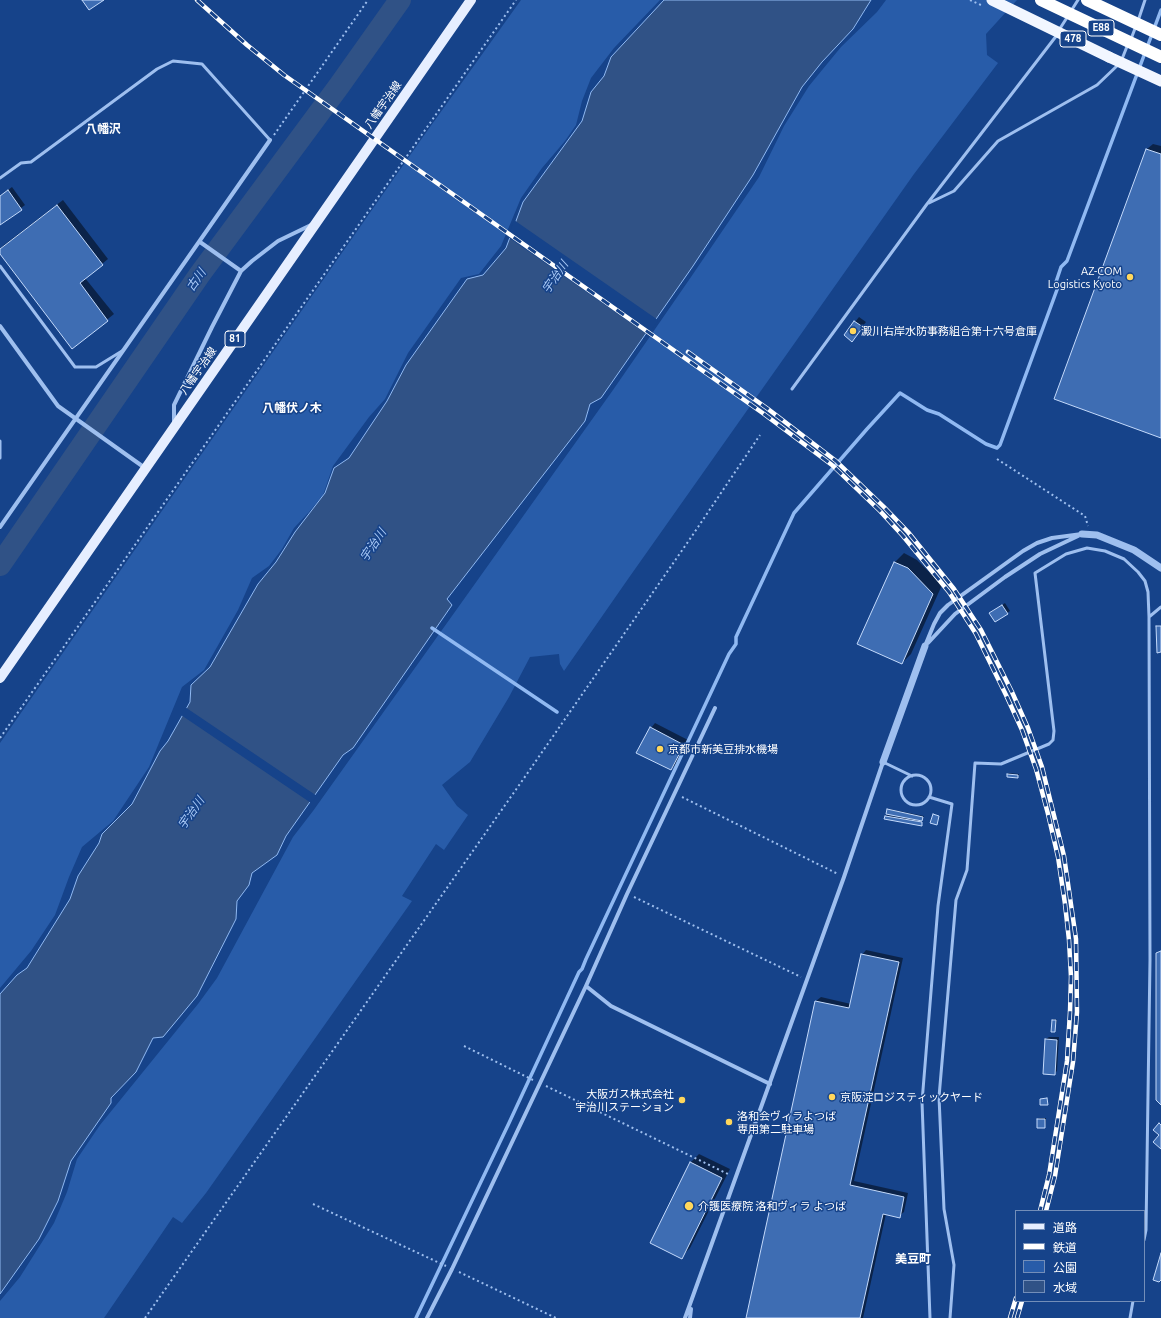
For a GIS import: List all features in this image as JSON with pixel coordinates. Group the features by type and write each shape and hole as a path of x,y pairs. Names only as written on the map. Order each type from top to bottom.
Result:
{"highway":[{"name":"478","path":"992,0 1161,81"},
{"name":"E88","path":"1041,0 1161,57"},
{"name":"E88","path":"1087,0 1161,35"}],"main road":[{"name":"八幡宇治線","path":"0,678 471,0"}],"street":[{"path":"0,527 270,140"},
{"path":"174,426 174,405 241,271 278,241 317,222"},
{"path":"200,242 241,271"},
{"path":"0,326 58,406 145,468"},
{"path":"925,646 955,614 1005,577 1040,554 1082,534"},
{"path":"686,1318 925,646 940,613 948,605 1023,551 1052,538 1082,534 1097,535 1134,550 1161,568"},
{"path":"427,1318 452,1269 586,986 627,894 715,708"},
{"path":"586,986 611,1006 770,1084"},
{"path":"690,1318 691,1304"}],"lane":[{"path":"792,389 928,204 1054,39 1078,0"},
{"path":"928,204 954,191 998,141 1097,85 1120,64 1140,17 1145,0"},
{"path":"0,178 21,163 31,162 157,68 173,61 202,64 270,140"},
{"path":"0,266 75,367 96,368 124,350"},
{"path":"0,441 0,458"},
{"path":"950,1318 954,1265 944,1209 939,1097 956,900 967,870 975,763 1001,764 1049,744 1053,740 1054,731 1035,573 1066,554 1087,548 1105,551 1124,559 1138,572 1144,581 1148,592 1150,953 1145,1231"},
{"path":"1149,617 1161,607"},
{"path":"884,762 912,776"},
{"path":"912,776 920,776 928,781 931,789 929,798 918,805 913,805 905,800 901,791 907,778 912,776"},
{"path":"929,798 952,804 938,906 922,1102 930,1318"},
{"path":"1130,1318 1133,1302"}],"path":[{"path":"270,140 368,0"},
{"path":"0,738 516,0"},
{"path":"145,1318 522,781 692,536 760,435"},
{"path":"997,459 1085,516 1091,535"},
{"path":"675,794 844,877"},
{"path":"627,894 807,980"},
{"path":"464,1046 736,1178"},
{"path":"313,1204 556,1318"}],"green space":[{"path":"521,0 660,0 614,48 591,78 582,101 576,125 565,141 542,168 521,198 501,246 479,274 461,278 408,353 385,399 369,417 333,466 323,495 294,528 282,549 269,566 252,578 238,610 204,670 182,687 149,767 113,821 82,847 55,915 31,951 0,988 0,743 420,141"},
{"path":"886,0 1017,0 986,34 987,55 998,63 914,174 564,671 560,664 559,654 530,657 509,697 470,762 442,785 457,806 468,815 444,850 436,844 402,896 412,901 206,1193 182,1223 173,1217 104,1318 0,1318 0,1301 20,1277 54,1223 67,1192 77,1159 100,1125 198,1004 217,978 293,837 613,390 691,277 759,177 784,126 809,86 841,47 877,12"}],"water":[{"name":"宇治川","path":"664,0 871,0 853,29 822,62 802,87 753,175 693,266 601,398 590,404 585,421 447,599 452,605 353,748 343,755 286,836 277,855 252,873 249,885 237,901 236,919 197,996 163,1037 153,1038 136,1072 111,1098 111,1103 71,1161 58,1201 39,1239 0,1294 0,994 17,975 27,968 70,899 78,876 99,843 102,834 132,804 160,751 168,741 190,702 191,685 210,667 258,584 276,562 295,532 325,493 334,468 349,458 387,401 406,365 467,279 483,275 506,248 523,202 582,121 591,92 604,76 611,57"}],"pier":[{"path":"514,220 658,320 648,335 508,237"},
{"path":"185,707 317,796 311,803 181,715"}],"building":[{"path":"82,0 104,0 89,10"},
{"name":"AZ-COM Logistics Kyoto","path":"1146,149 1161,154 1161,438 1054,399"},
{"path":"8,190 22,210 0,225 0,196"},
{"path":"57,205 103,265 80,283 108,321 72,349 0,254 0,249"},
{"name":"澱川右岸水防事務組合第十六号倉庫","path":"854,321 863,327 852,342 844,335"},
{"path":"894,562 908,568 933,594 902,664 857,644"},
{"path":"1002,605 1008,614 995,622 989,613"},
{"path":"1156,626 1161,626 1161,652 1157,653"},
{"name":"京都市新美豆排水機場","path":"650,727 684,745 671,770 636,753"},
{"path":"1007,774 1018,775 1018,778 1007,777"},
{"path":"887,809 923,817 922,821 886,814"},
{"path":"933,814 939,816 937,825 930,823"},
{"path":"885,816 922,822 922,826 884,819"},
{"path":"1161,951 1161,1105 1156,1100 1156,953"},
{"name":"京阪淀ロジスティックヤード","path":"861,954 899,962 850,1185 904,1197 900,1218 883,1214 860,1318 746,1318 815,1001 849,1008"},
{"path":"1052,1020 1056,1020 1055,1032 1051,1032"},
{"path":"1045,1039 1057,1040 1055,1075 1043,1074"},
{"path":"1047,1098 1048,1105 1040,1105 1040,1099"},
{"path":"1037,1119 1045,1119 1045,1128 1037,1128"},
{"path":"1159,1123 1161,1125 1161,1149 1153,1142 1159,1135 1153,1130"},
{"path":"690,1162 722,1178 682,1259 650,1243"},
{"path":"1161,1253 1161,1280 1159,1282 1153,1280"}],"waterway":[{"name":"古川","path":"0,565 200,274 339,86 400,0"},
{"path":"416,1318 579,972 582,969 729,654 736,644 736,637 794,513 900,393 927,410 939,414 986,444 997,448 1000,445 1058,287 1056,282 1061,267 1067,261 1161,10"},
{"path":"432,628 557,712"}],"railway":[{"path":"197,0 247,45 284,75 764,414 832,465 880,511 903,536 949,592 976,634 1022,730 1036,769 1048,814 1058,857 1065,904 1071,977 1067,1061 1049,1175 1040,1210"},
{"path":"688,352 768,409 836,461 908,532 954,589 981,630 1028,728 1042,767 1064,856 1076,939 1077,1012 1073,1062 1055,1176 1046,1210"},
{"path":"1010,1318 1015,1301"},
{"path":"1017,1318 1022,1302"}],"place":[{"name":"AZ-COM Logistics Kyoto","path":"1130,277"},
{"name":"澱川右岸水防事務組合第十六号倉庫","path":"853,331"},
{"name":"京都市新美豆排水機場","path":"660,749"},
{"name":"京阪淀ロジスティックヤード","path":"832,1097"},
{"name":"大阪ガス株式会社 宇治川ステーション","path":"682,1100"},
{"name":"洛和会ヴィラよつば 専用第二駐車場","path":"729,1122"},
{"name":"介護医療院 洛和ヴィラ よつば","path":"689,1206"}],"district":[{"name":"八幡沢","path":"103,129"},
{"name":"八幡伏ノ木","path":"292,408"},
{"name":"美豆町","path":"913,1259"}]}
